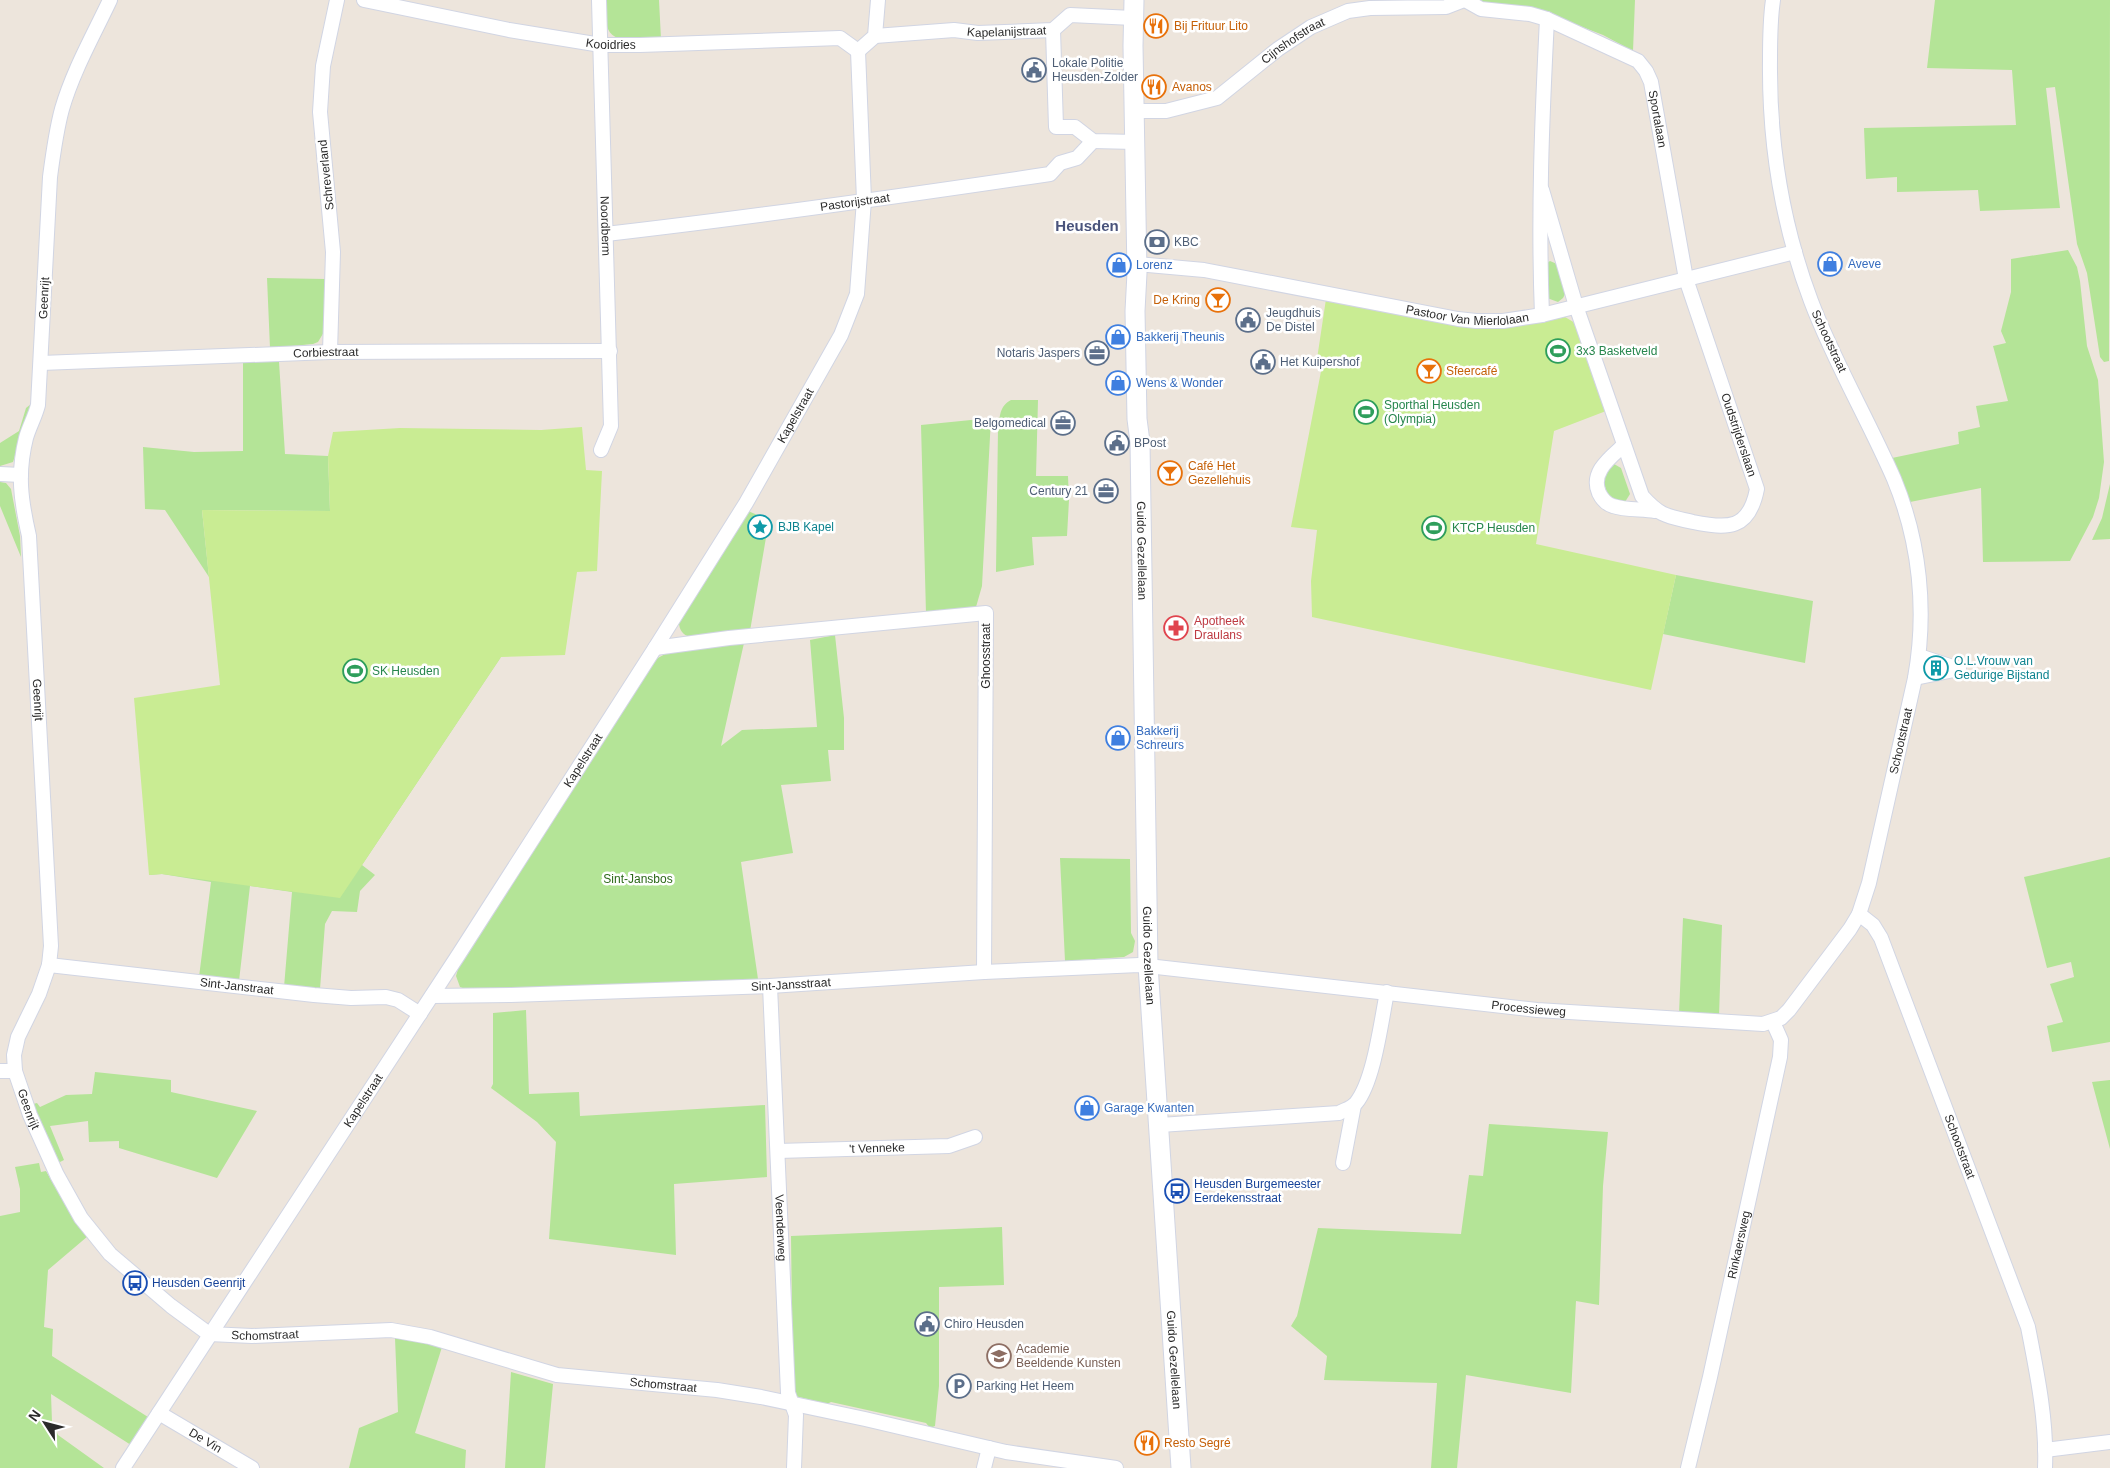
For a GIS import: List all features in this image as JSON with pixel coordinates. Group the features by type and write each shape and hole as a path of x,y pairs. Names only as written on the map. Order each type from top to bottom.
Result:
{"main road":[{"name":"Guido Gezellelaan","path":"1134,9 1137,268 1135,311 1137,418 1140,442 1148,965 1181,1468"}],"street":[{"name":"Geenrijt","path":"110,0 79,64 62,109 53,149 38,405 34,420 26,437 21,475 21,501 30,546 50,926 49,966 18,1037 14,1055 15,1071 30,1115 53,1166 81,1218 110,1254 171,1306 209,1334"},
{"name":"Schreverland","path":"330,352 333,252 320,112 323,66 337,0"},
{"name":"Kooidries","path":"364,0 509,30 601,45 840,38 858,51"},
{"name":"Noordberm","path":"600,0 611,426 601,450"},
{"path":"858,51 876,36 878,0"},
{"name":"Sportalaan","path":"1464,0 1481,9 1530,14 1547,19 1638,61 1646,71 1651,82 1686,279"},
{"name":"Cijnshofstraat","path":"1134,111 1166,111 1217,98 1278,49 1311,27 1348,11 1370,8 1446,7 1464,0"},
{"name":"Schootstraat","path":"1773,0 1771,16 1770,99 1779,183 1794,252 1811,301 1894,480 1909,522 1918,561 1921,620 1919,656 1869,883 1859,914 1873,926 1881,938 2028,1327 2038,1377 2046,1450 2045,1468"},
{"name":"Kapelanijstraat","path":"876,36 954,30 978,33 1053,30 1070,15 1134,9"},
{"path":"1542,315 1540,265 1542,119 1547,19"},
{"path":"1053,30 1056,127 1075,127 1093,141 1135,142"},
{"name":"Kapelstraat","path":"124,1468 209,1334 432,996 655,648 746,503 841,335 857,294 864,200 858,51"},
{"name":"Pastorijstraat","path":"606,234 764,216 1050,174 1060,163 1077,158 1093,141"},
{"path":"1542,190 1576,306 1624,446 1642,496 1655,510"},
{"name":"Pastoor Van Mierlolaan","path":"1137,268 1204,270 1458,319 1503,321 1542,315 1794,252"},
{"name":"Oudstrijderslaan","path":"1624,446 1600,469 1596,482 1600,495 1606,502 1616,507 1655,510 1669,517 1726,527 1738,522 1748,514 1754,505 1757,489 1686,279"},
{"name":"Corbiestraat","path":"41,363 330,352 610,351"},
{"path":"0,474 21,475"},
{"name":"Ghoosstraat","path":"655,648 729,638 986,613 984,972"},
{"path":"1915,678 1959,668 1919,656"},
{"path":"1773,1022 1781,1018 1789,1010 1850,929 1859,914"},
{"name":"Sint-Jansstraat","path":"432,996 770,986 984,972 1148,965"},
{"name":"Processieweg","path":"1148,965 1537,1010 1763,1024 1773,1022"},
{"name":"Sint-Janstraat","path":"49,966 314,995 351,998 386,996 398,1000 420,1014"},
{"name":"Veenderweg","path":"770,986 788,1393 796,1415 794,1468"},
{"path":"1343,1162 1354,1105 1362,1094 1371,1069 1387,992"},
{"name":"Rinkaersweg","path":"1688,1468 1710,1377 1780,1057 1781,1040 1773,1022"},
{"path":"0,1071 15,1071"},
{"path":"1160,1125 1339,1113 1354,1105"},
{"name":"'t Venneke","path":"778,1151 949,1146 975,1137"},
{"name":"Schomstraat","path":"209,1334 252,1336 391,1330 430,1337 557,1375 717,1390 791,1402 989,1448 1116,1468"},
{"name":"De Vin","path":"158,1413 252,1468"},
{"path":"2046,1450 2110,1442"},
{"path":"984,1468 989,1448"}],"green space":[{"path":"606,0 659,0 661,39 624,40 617,38 607,26"},
{"path":"1477,0 1635,0 1633,51 1603,35 1541,11 1485,4"},
{"path":"1935,0 2110,0 2109,361 2104,362 2100,357 2087,273 2077,244 2055,87 2046,88 2060,208 1980,211 1978,190 1897,192 1897,177 1866,179 1864,128 2016,125 2012,70 1927,68"},
{"path":"2068,250 2077,267 2087,346 2098,380 2104,462 2099,498 2093,517 2070,561 1983,562 1981,488 1910,502 1892,458 1959,444 1958,432 1980,427 1976,406 2008,401 1993,346 2006,343 2001,331 2011,292 2011,259"},
{"path":"1550,261 1557,264 1566,292 1558,302 1547,298 1547,263"},
{"path":"267,278 326,279 324,332 318,342 270,348"},
{"path":"1326,299 1437,321 1557,316 1565,317 1575,323 1606,411 1554,431 1536,544 1676,575 1651,690 1312,617 1311,581 1317,530 1291,527 1323,361 1317,359"},
{"path":"243,361 279,362 285,454 328,456 330,511 202,510 209,577 165,510 145,509 143,447 194,452 243,451"},
{"path":"1011,400 1038,400 1036,476 1068,476 1067,536 1032,537 1034,565 996,572 998,429 1002,409"},
{"path":"31,404 13,462 0,466 0,443 19,431 26,408"},
{"path":"991,418 982,586 976,607 926,613 921,425"},
{"name":"SK Heusden","path":"582,427 586,470 602,471 597,571 577,572 565,655 501,657 340,898 162,874 149,875 134,698 220,685 202,510 330,511 328,456 333,432 400,428 541,430"},
{"path":"1614,464 1621,468 1630,494 1625,502 1612,498 1604,484 1603,479"},
{"path":"0,482 6,483 11,489 20,536 21,557 0,506"},
{"path":"2110,484 2110,539 2092,540 2102,518"},
{"path":"748,511 769,520 750,631 690,637 683,633 679,622"},
{"path":"1676,575 1813,601 1805,663 1663,634"},
{"name":"Sint-Jansbos","path":"835,635 844,718 844,750 828,750 831,781 781,785 793,853 741,862 758,979 468,990 460,987 456,976 460,962 656,659 667,653 744,643 721,746 742,730 817,727 810,640"},
{"path":"501,657 362,865 375,875 360,891 357,912 332,911 325,924 320,989 284,987 292,892 250,886 239,981 199,977 211,882 162,874 149,875"},
{"path":"2110,857 2110,1042 2052,1052 2047,1026 2063,1022 2050,984 2074,977 2071,962 2047,968 2024,877"},
{"path":"1060,858 1130,859 1131,933 1135,941 1133,952 1124,957 1065,961"},
{"path":"1683,918 1722,925 1719,1016 1679,1014"},
{"path":"526,1010 529,1094 579,1092 580,1116 765,1105 767,1177 674,1184 676,1255 549,1239 556,1142 537,1122 491,1088 493,1084 493,1013"},
{"path":"95,1072 171,1080 171,1092 257,1111 217,1178 119,1148 119,1141 89,1142 88,1121 50,1126 64,1160 58,1163 33,1104 37,1103 40,1107 66,1095 92,1094"},
{"path":"2110,1080 2110,1149 2092,1082"},
{"path":"1489,1124 1608,1132 1603,1186 1599,1305 1576,1301 1571,1393 1466,1375 1457,1468 1431,1468 1437,1383 1324,1380 1327,1356 1291,1326 1297,1316 1318,1228 1461,1234 1469,1175 1483,1176"},
{"path":"39,1163 41,1172 46,1171 72,1217 88,1236 48,1270 44,1327 53,1329 52,1356 148,1417 131,1445 51,1394 52,1422 58,1435 104,1468 0,1468 0,1216 20,1212 20,1189 15,1167"},
{"path":"1002,1227 1004,1285 939,1287 939,1386 935,1426 930,1428 926,1423 795,1396 793,1392 791,1236"},
{"path":"395,1338 410,1339 442,1347 415,1433 466,1450 465,1468 349,1468 359,1428 398,1412"},
{"path":"511,1372 553,1384 545,1468 505,1468"}],"place":[{"name":"Bij Frituur Lito","path":"1156,26"},
{"name":"Lokale Politie Heusden-Zolder","path":"1034,70"},
{"name":"Avanos","path":"1154,87"},
{"name":"KBC","path":"1157,242"},
{"name":"Aveve","path":"1830,264"},
{"name":"Lorenz","path":"1119,265"},
{"name":"De Kring","path":"1218,300"},
{"name":"Jeugdhuis De Distel","path":"1248,320"},
{"name":"Bakkerij Theunis","path":"1118,337"},
{"name":"3x3 Basketveld","path":"1558,351"},
{"name":"Notaris Jaspers","path":"1097,353"},
{"name":"Het Kuipershof","path":"1263,362"},
{"name":"Sfeercafé","path":"1429,371"},
{"name":"Wens & Wonder","path":"1118,383"},
{"name":"Sporthal Heusden (Olympia)","path":"1366,412"},
{"name":"Belgomedical","path":"1063,423"},
{"name":"BPost","path":"1117,443"},
{"name":"Café Het Gezellehuis","path":"1170,473"},
{"name":"Century 21","path":"1106,491"},
{"name":"BJB Kapel","path":"760,527"},
{"name":"KTCP Heusden","path":"1434,528"},
{"name":"Apotheek Draulans","path":"1176,628"},
{"name":"O.L.Vrouw van Gedurige Bijstand","path":"1936,668"},
{"name":"SK Heusden","path":"355,671"},
{"name":"Bakkerij Schreurs","path":"1118,738"},
{"name":"Garage Kwanten","path":"1087,1108"},
{"name":"Heusden Burgemeester Eerdekensstraat","path":"1177,1191"},
{"name":"Heusden Geenrijt","path":"135,1283"},
{"name":"Chiro Heusden","path":"927,1324"},
{"name":"Academie Beeldende Kunsten","path":"999,1356"},
{"name":"Parking Het Heem","path":"959,1386"},
{"name":"Resto Segré","path":"1147,1443"}],"district":[{"name":"Heusden","path":"1087,226"}]}
